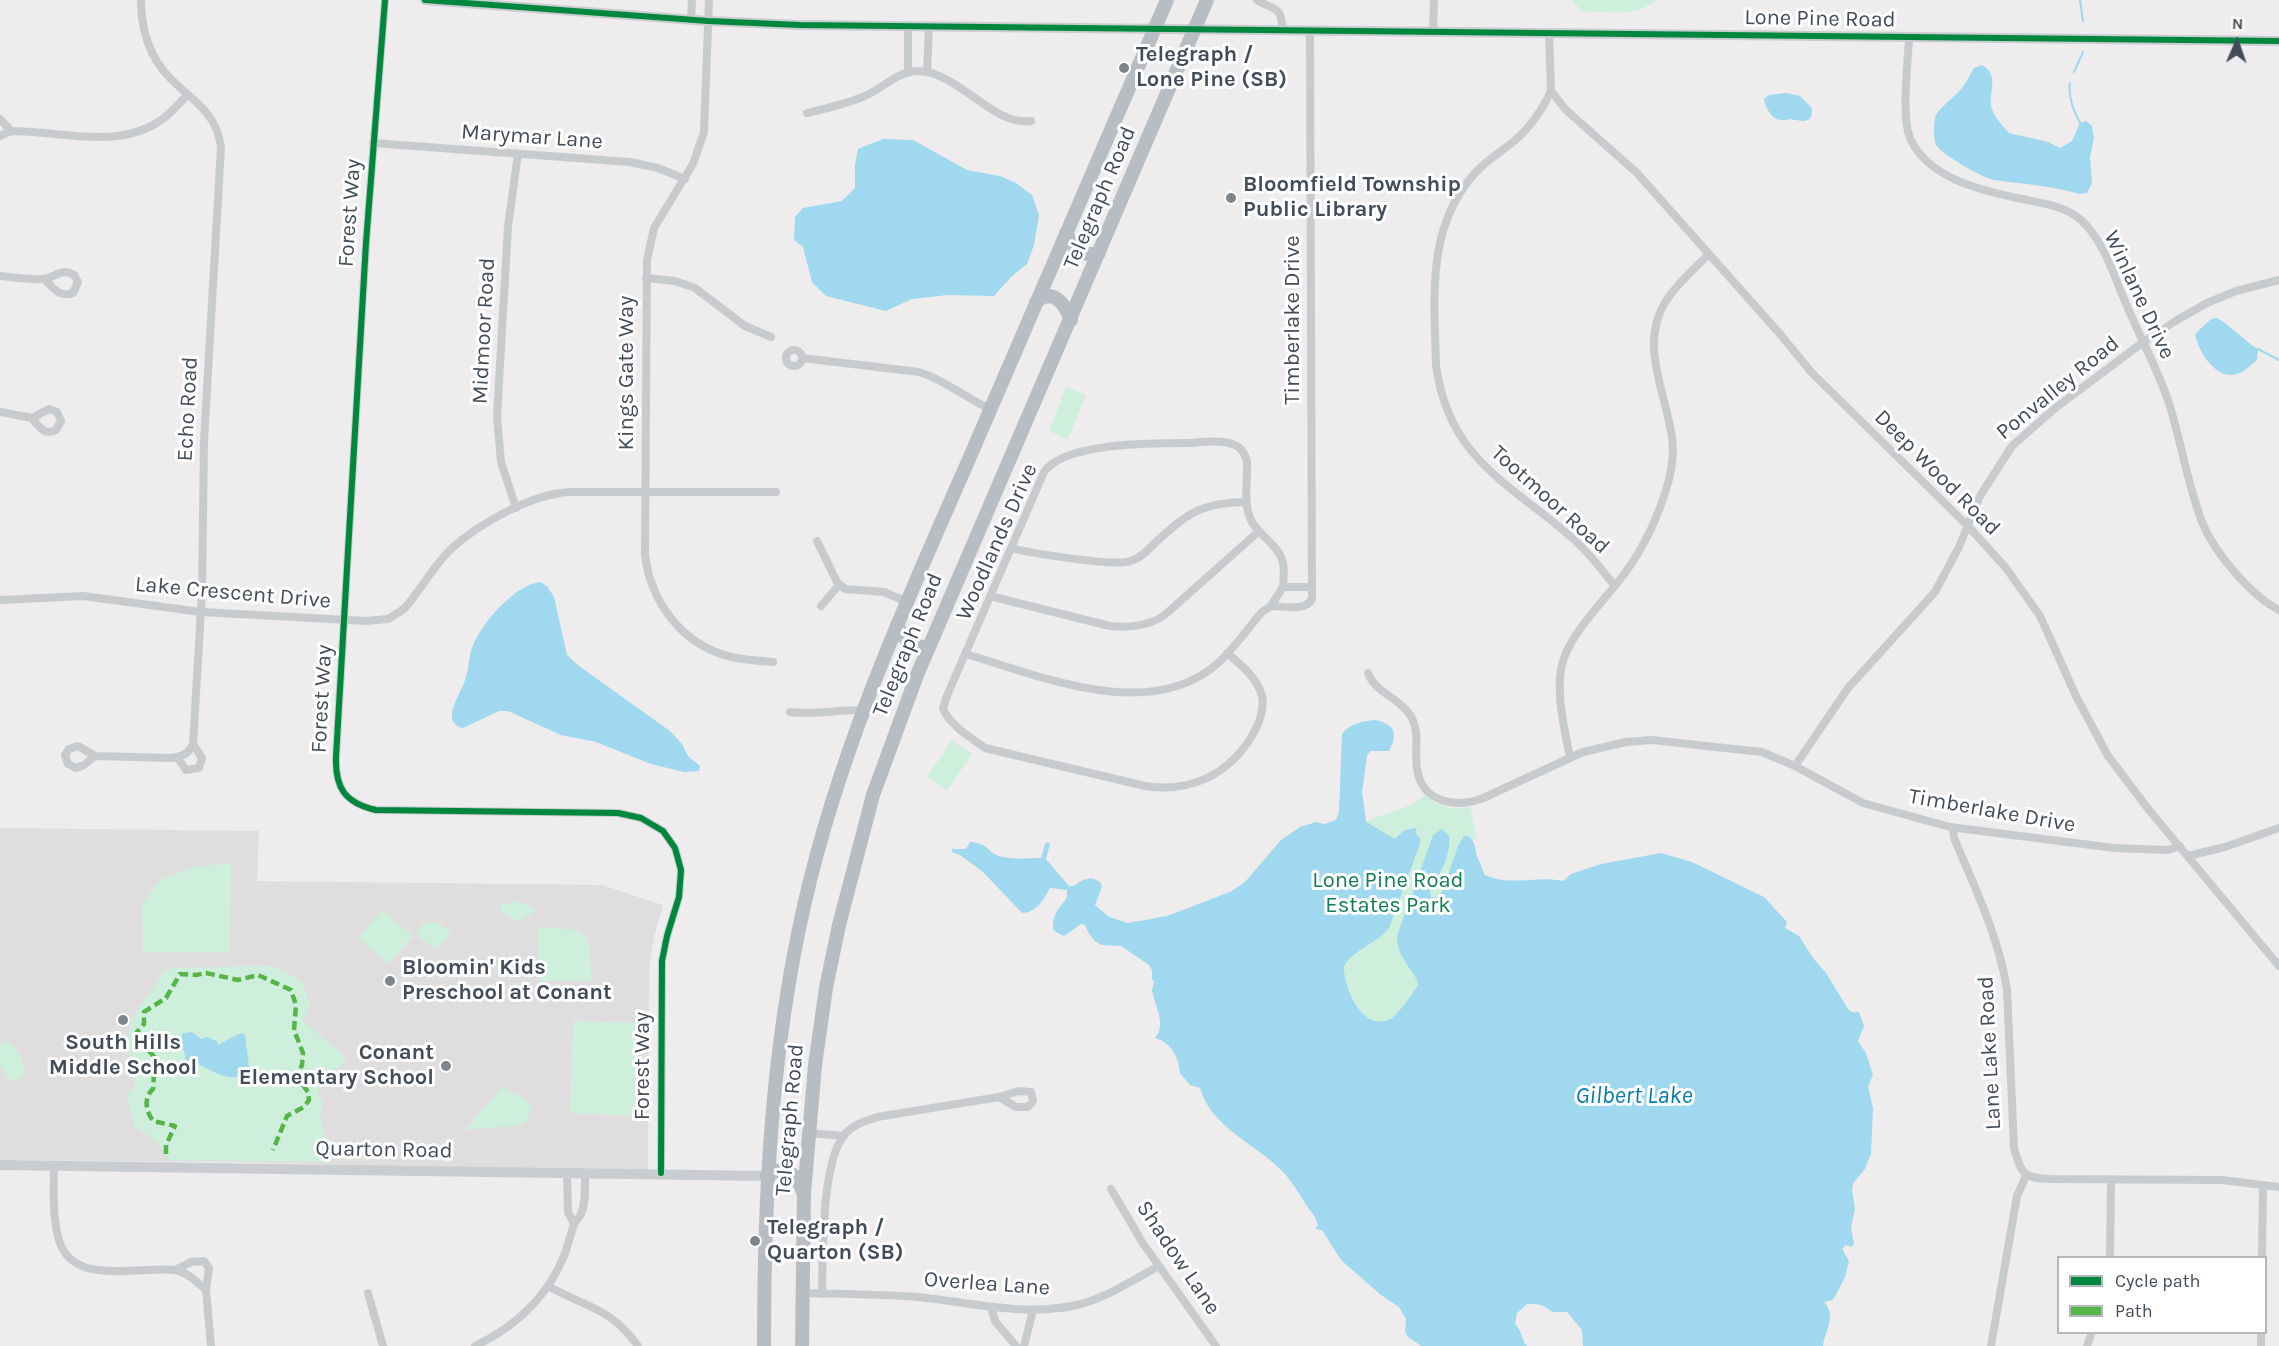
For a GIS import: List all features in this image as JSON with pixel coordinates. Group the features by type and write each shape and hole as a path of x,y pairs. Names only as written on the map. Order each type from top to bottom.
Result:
{"highway":[{"name":"Telegraph Road","path":"764,1346 767,1176 776,1062 804,907 828,814 862,710 897,625 1167,0"},
{"name":"Telegraph Road","path":"802,1346 804,1194 820,1024 848,886 885,759 928,648 1207,0"},
{"path":"1066,233 1071,244 1081,253 1089,255 1099,253"},
{"path":"1036,302 1045,297 1056,298 1064,305 1071,320"},
{"path":"897,625 903,638 910,645 928,648"},
{"path":"767,1176 778,1170 790,1171 799,1180 804,1194"}],"street":[{"name":"Echo Road","path":"141,0 142,26 147,44 163,70 214,121 220,140 221,156 204,444 201,612 193,744 202,758 200,768 186,770 177,757"},
{"name":"Forest Way","path":"385,0 357,387 336,764 340,785 351,800 367,808 386,811 627,814 650,822 663,831 672,843 680,864 682,883 662,961 662,1173"},
{"name":"Lone Pine Road","path":"425,0 708,21 908,27 2279,41"},
{"path":"691,19 692,0"},
{"name":"Kings Gate Way","path":"710,0 705,126 698,154 685,179 659,218 651,237 646,278 645,555 652,586 669,616 692,639 713,651 733,658 773,662"},
{"path":"1257,0 1279,11 1282,16 1282,30"},
{"path":"1433,32 1434,0"},
{"path":"908,27 908,73"},
{"path":"927,72 929,27"},
{"name":"Timberlake Drive","path":"1271,606 1304,606 1312,599 1310,30"},
{"path":"1549,34 1551,91"},
{"name":"Winlane Drive","path":"1909,38 1906,108 1910,137 1915,146 1934,165 1963,184 2000,195 2055,206 2082,221 2109,264 2167,398 2203,524 2242,581 2268,604 2279,610"},
{"path":"807,113 866,96 908,73 927,72 958,86 1015,121 1031,121"},
{"name":"Deep Wood Road","path":"1551,91 1566,110 1637,173 1780,334 1812,374 1968,526 2006,568 2034,605 2096,737 2120,774 2279,966"},
{"name":"Tootmoor Road","path":"1551,91 1527,129 1483,165 1465,184 1446,216 1436,267 1437,372 1451,418 1468,450 1494,477 1573,538 1614,585"},
{"path":"0,136 11,131 88,136 126,135 155,124 187,95"},
{"path":"0,119 11,131"},
{"name":"Marymar Lane","path":"373,143 630,162 658,168 685,179"},
{"name":"Midmoor Road","path":"516,508 499,453 497,417 508,226 518,154"},
{"path":"1570,757 1561,701 1564,658 1581,630 1626,572 1649,533 1663,499 1672,466 1672,439 1654,363 1657,323 1667,299 1708,255"},
{"path":"0,276 45,279"},
{"path":"646,278 675,281 694,288 706,294 745,326 771,337"},
{"name":"Ponvalley Road","path":"1795,766 1848,688 1935,592 1968,526 1980,495 2012,446 2054,409 2142,343 2207,303 2236,291 2279,280"},
{"path":"802,358 919,372 990,409"},
{"path":"0,412 32,418"},
{"name":"Woodlands Drive","path":"1227,653 1253,678 1259,688 1262,708 1258,725 1235,759 1217,774 1194,784 1161,789 995,752 976,743 948,719 944,709 946,698 1048,467 1060,459 1135,443 1219,442 1237,446 1245,455 1246,502 1249,516 1258,532 1281,557 1284,570 1283,587"},
{"name":"Lake Crescent Drive","path":"0,600 83,596 201,612 376,621 396,615 410,603 450,550 483,526 538,499 561,492 776,492"},
{"path":"1011,548 1111,563 1129,562 1144,553 1181,520 1195,511 1220,503 1246,502"},
{"path":"990,596 1110,626 1125,627 1150,623 1167,613 1258,532"},
{"path":"817,541 839,585 845,589 884,592 907,602"},
{"path":"821,606 839,585"},
{"path":"966,654 1075,686 1129,693 1158,690 1185,683 1206,671 1227,653 1262,612 1271,606 1283,587 1312,587"},
{"name":"Timberlake Drive","path":"1368,674 1379,690 1402,705 1411,716 1417,732 1418,772 1429,792 1443,802 1458,804 1481,799 1570,757 1613,744 1652,740 1750,750 1774,757 1863,802 1953,828 2114,848 2168,850 2180,846"},
{"path":"790,712 813,715 836,710 862,710"},
{"path":"95,756 177,757 188,752 193,744"},
{"name":"Lane Lake Road","path":"1953,828 1954,838 1990,924 2003,968 2014,1148 2026,1176"},
{"path":"2188,856 2279,828"},
{"path":"822,1294 829,1178 844,1136 863,1121 877,1117 999,1097"},
{"path":"808,1133 844,1136"},
{"name":"Quarton Road","path":"0,1165 767,1176"},
{"path":"54,1166 54,1210 59,1240 65,1255 73,1262 98,1270 175,1270 192,1278 206,1290"},
{"path":"567,1173 568,1212 574,1224"},
{"path":"476,1346 516,1320 536,1302 548,1286 564,1256 574,1224 584,1204 585,1173"},
{"path":"1991,1346 2017,1196 2026,1176 2032,1179 2222,1180 2279,1187"},
{"path":"2110,1180 2110,1256"},
{"path":"2262,1256 2263,1186"},
{"name":"Shadow Lane","path":"1111,1189 1159,1266 1216,1346"},
{"path":"175,1270 191,1262 204,1261 209,1268 206,1290 211,1346"},
{"name":"Overlea Lane","path":"803,1293 915,1297 1033,1310 1070,1306 1096,1299 1159,1266"},
{"path":"548,1286 607,1314 624,1328 639,1346"},
{"path":"368,1293 383,1346"},
{"path":"992,1307 995,1321 1016,1346"},
{"path":"1024,1346 1033,1310"}],"shaded area":[{"path":"0,828 259,831 257,881 602,885 663,905 654,937 649,969 648,1173 236,1162 0,1160"}],"green space":[{"path":"1572,0 1656,0 1649,6 1631,12 1611,13 1581,11"},
{"path":"1066,387 1086,395 1068,439 1049,431"},
{"path":"952,740 972,754 947,791 927,777"},
{"name":"Lone Pine Road Estates Park","path":"1425,795 1446,807 1470,807 1477,839 1471,839 1412,1048 1322,1001 1366,821 1414,804"},
{"path":"231,863 230,952 143,952 142,904 160,880 194,867"},
{"path":"517,901 537,910 518,922 502,912 500,905"},
{"path":"382,910 413,936 389,964 358,938"},
{"path":"429,922 439,923 451,933 437,950 417,936 416,932 422,925"},
{"path":"538,928 568,929 584,935 590,951 591,981 539,981"},
{"path":"272,966 302,981 310,1006 302,1020 347,1059 323,1082 317,1093 323,1103 320,1112 330,1162 169,1160 159,1144 134,1126 127,1094 135,1084 129,1052 129,1027 162,973 173,968","holes":["197,1035 201,1039 207,1037 218,1046 233,1036 245,1046 248,1058 218,1074 198,1064 186,1064 186,1052"]},
{"path":"573,1021 637,1023 634,1116 570,1113"},
{"path":"6,1042 17,1051 24,1066 23,1076 17,1080 9,1080 0,1066 0,1044"},
{"path":"502,1087 522,1097 532,1107 528,1118 521,1125 465,1130"}],"water":[{"path":"1982,65 1991,74 1992,109 2009,133 2048,142 2060,148 2072,141 2080,123 2086,121 2092,126 2094,138 2090,157 2092,183 2087,193 2080,194 1994,180 1954,160 1939,149 1934,138 1936,114 1962,88 1974,68"},
{"path":"1786,93 1800,96 1812,108 1809,119 1806,121 1782,120 1772,115 1764,99 1769,95"},
{"path":"883,139 913,140 967,170 1000,176 1016,183 1032,195 1039,215 1034,245 1027,264 1011,277 994,296 948,295 912,299 886,311 826,296 812,282 803,247 794,240 795,217 803,208 842,201 855,188 858,149"},
{"path":"2217,318 2258,349 2257,360 2240,373 2229,375 2215,369 2204,356 2197,341 2195,334 2211,319"},
{"path":"540,582 547,586 554,597 567,655 670,731 682,744 688,756 700,766 699,771 684,772 651,764 596,742 561,735 508,711 499,711 463,728 456,725 452,714 463,686 471,652 482,628 509,598 520,590"},
{"name":"Gilbert Lake","path":"1375,720 1391,727 1394,740 1389,751 1371,751 1367,755 1362,792 1366,822 1395,839 1403,831 1415,828 1420,844 1389,928 1354,955 1344,966 1351,996 1364,1015 1372,1020 1382,1022 1392,1018 1418,985 1400,952 1397,936 1433,835 1442,829 1449,836 1447,858 1430,890 1431,897 1437,897 1442,892 1458,846 1464,836 1470,837 1474,843 1485,875 1504,880 1563,881 1571,874 1601,864 1661,853 1692,862 1764,897 1787,922 1785,928 1799,936 1848,1009 1852,1012 1859,1012 1864,1026 1858,1041 1866,1053 1873,1075 1868,1087 1873,1108 1871,1154 1865,1169 1854,1182 1852,1189 1855,1209 1851,1227 1854,1244 1852,1247 1846,1245 1842,1249 1849,1261 1845,1277 1833,1300 1824,1302 1828,1307 1830,1318 1823,1346 1583,1346 1582,1330 1567,1312 1552,1312 1541,1305 1527,1304 1517,1313 1515,1324 1527,1346 1421,1346 1407,1336 1406,1319 1399,1307 1381,1295 1341,1260 1322,1230 1315,1229 1318,1225 1315,1217 1288,1177 1224,1125 1206,1102 1200,1088 1190,1085 1180,1073 1176,1056 1170,1047 1155,1038 1160,1021 1152,991 1154,981 1149,965 1121,946 1102,945 1096,942 1085,925 1081,924 1064,936 1054,931 1053,921 1067,897 1067,890 1050,888 1036,908 1022,913 983,872 960,855 952,852 952,849 966,849 970,842 985,846 995,855 1041,858 1045,844 1048,842 1050,844 1046,859 1069,886 1074,886 1087,879 1094,879 1101,883 1102,887 1095,905 1109,917 1128,923 1167,916 1230,892 1245,882 1281,840 1300,827 1316,822 1325,824 1336,820 1339,812 1342,734 1357,724"},
{"path":"192,1032 201,1039 207,1037 217,1041 218,1045 241,1033 245,1035 249,1067 247,1073 226,1077 199,1064 192,1062 185,1064 181,1037 183,1033"}],"waterway":[{"path":"2080,0 2083,21"},
{"path":"2074,72 2083,52"},
{"path":"2070,83 2072,104 2080,123"},
{"path":"2258,349 2279,360"}],"marked path":[{"path":"166,1154 166,1145 175,1126 153,1121 149,1113 147,1100 153,1089 154,1074 159,1062 139,1040 137,1032 144,1024 144,1012 166,998 180,974 206,973 238,980 258,975 291,990 296,1005 294,1030 303,1053 302,1065 298,1074 299,1080 308,1092 309,1100 304,1107 287,1116 273,1150"}],"cycle path":[{"path":"385,0 366,243 336,757 337,777 340,786 349,798 376,810 618,813 641,818 663,831 675,848 681,870 679,897 662,961 661,1173"},
{"path":"425,0 708,21 800,25 2279,41"}],"place":[{"name":"Telegraph / Lone Pine (SB)","path":"1124,68"},
{"name":"Bloomfield Township Public Library","path":"1231,198"},
{"name":"Bloomin' Kids Preschool at Conant","path":"390,981"},
{"name":"South Hills Middle School","path":"123,1020"},
{"name":"Conant Elementary School","path":"446,1066"},
{"name":"Telegraph / Quarton (SB)","path":"755,1241"}]}
